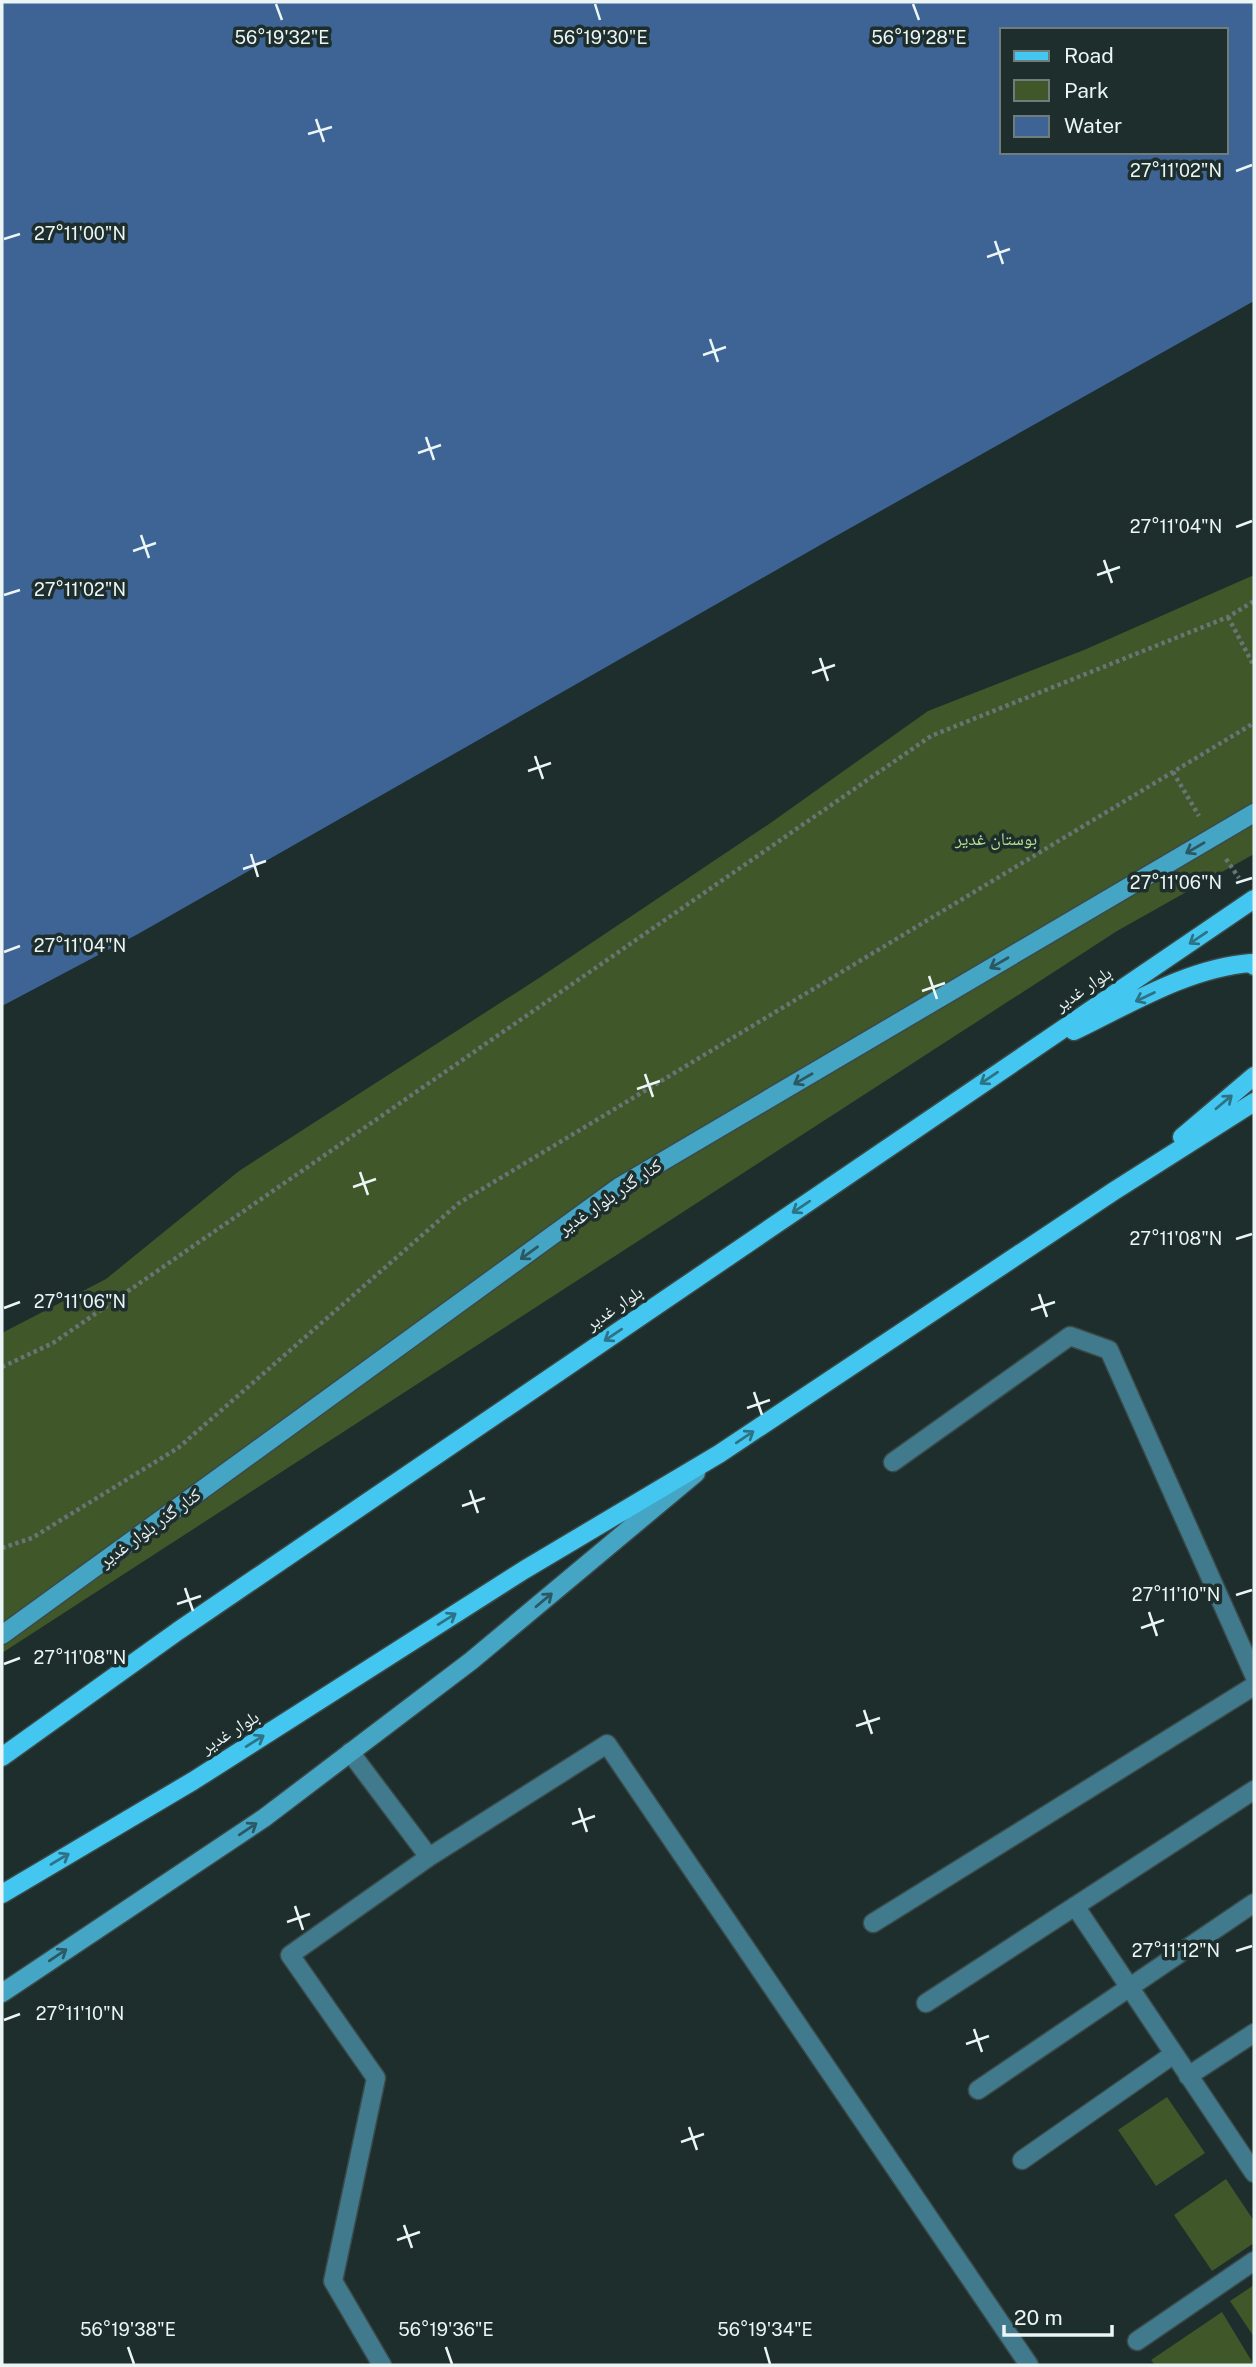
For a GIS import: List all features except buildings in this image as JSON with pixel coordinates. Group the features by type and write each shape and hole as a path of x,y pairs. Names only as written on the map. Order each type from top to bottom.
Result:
{"main road":[{"name":"بلوار غدیر","path":"2,1757 190,1623 1254,899"},
{"path":"1013,1062 1157,990 1219,965 1251,963 1254,966"},
{"path":"1114,1191 1254,1076"},
{"name":"بلوار غدیر","path":"2,1894 193,1781 524,1570 719,1454 1114,1191 1254,1102"}],"street":[{"name":"کنار گذر بلوار غدیر","path":"2,1635 619,1187 1254,813"},
{"path":"893,1462 1070,1336 1109,1350 1254,1675"},
{"path":"2,1993 264,1818 471,1661 719,1454"},
{"path":"873,1923 1254,1686"},
{"path":"382,2365 333,2281 376,2078 290,1955 429,1857 607,1744 1029,2365"},
{"path":"350,1752 429,1857"},
{"path":"926,2003 1254,1790"},
{"path":"978,2090 1254,1903"},
{"path":"1075,1906 1188,2076 1247,2147 1254,2173"},
{"path":"1188,2076 1254,2032"},
{"path":"1022,2160 1174,2054"},
{"path":"1137,2341 1254,2261"}],"path":[{"path":"2,1367 53,1343 931,736 1228,617 1254,601"},
{"path":"1228,617 1254,666"},
{"path":"2,1548 32,1538 178,1448 458,1203 1254,723"}],"green space":[{"name":"بوستان غدیر","path":"1254,575 1254,854 1117,931 2,1653 2,1333 106,1279 239,1171 542,976 769,824 928,711 1084,650"},
{"path":"1167,2097 1205,2153 1156,2186 1118,2130"},
{"path":"1226,2179 1254,2221 1254,2243 1212,2271 1174,2215"},
{"path":"1254,2285 1254,2337 1230,2301"},
{"path":"1222,2312 1254,2365 1155,2365 1151,2360"}],"water":[{"path":"2,2 1254,2 1254,301 138,934 2,1006"}]}
